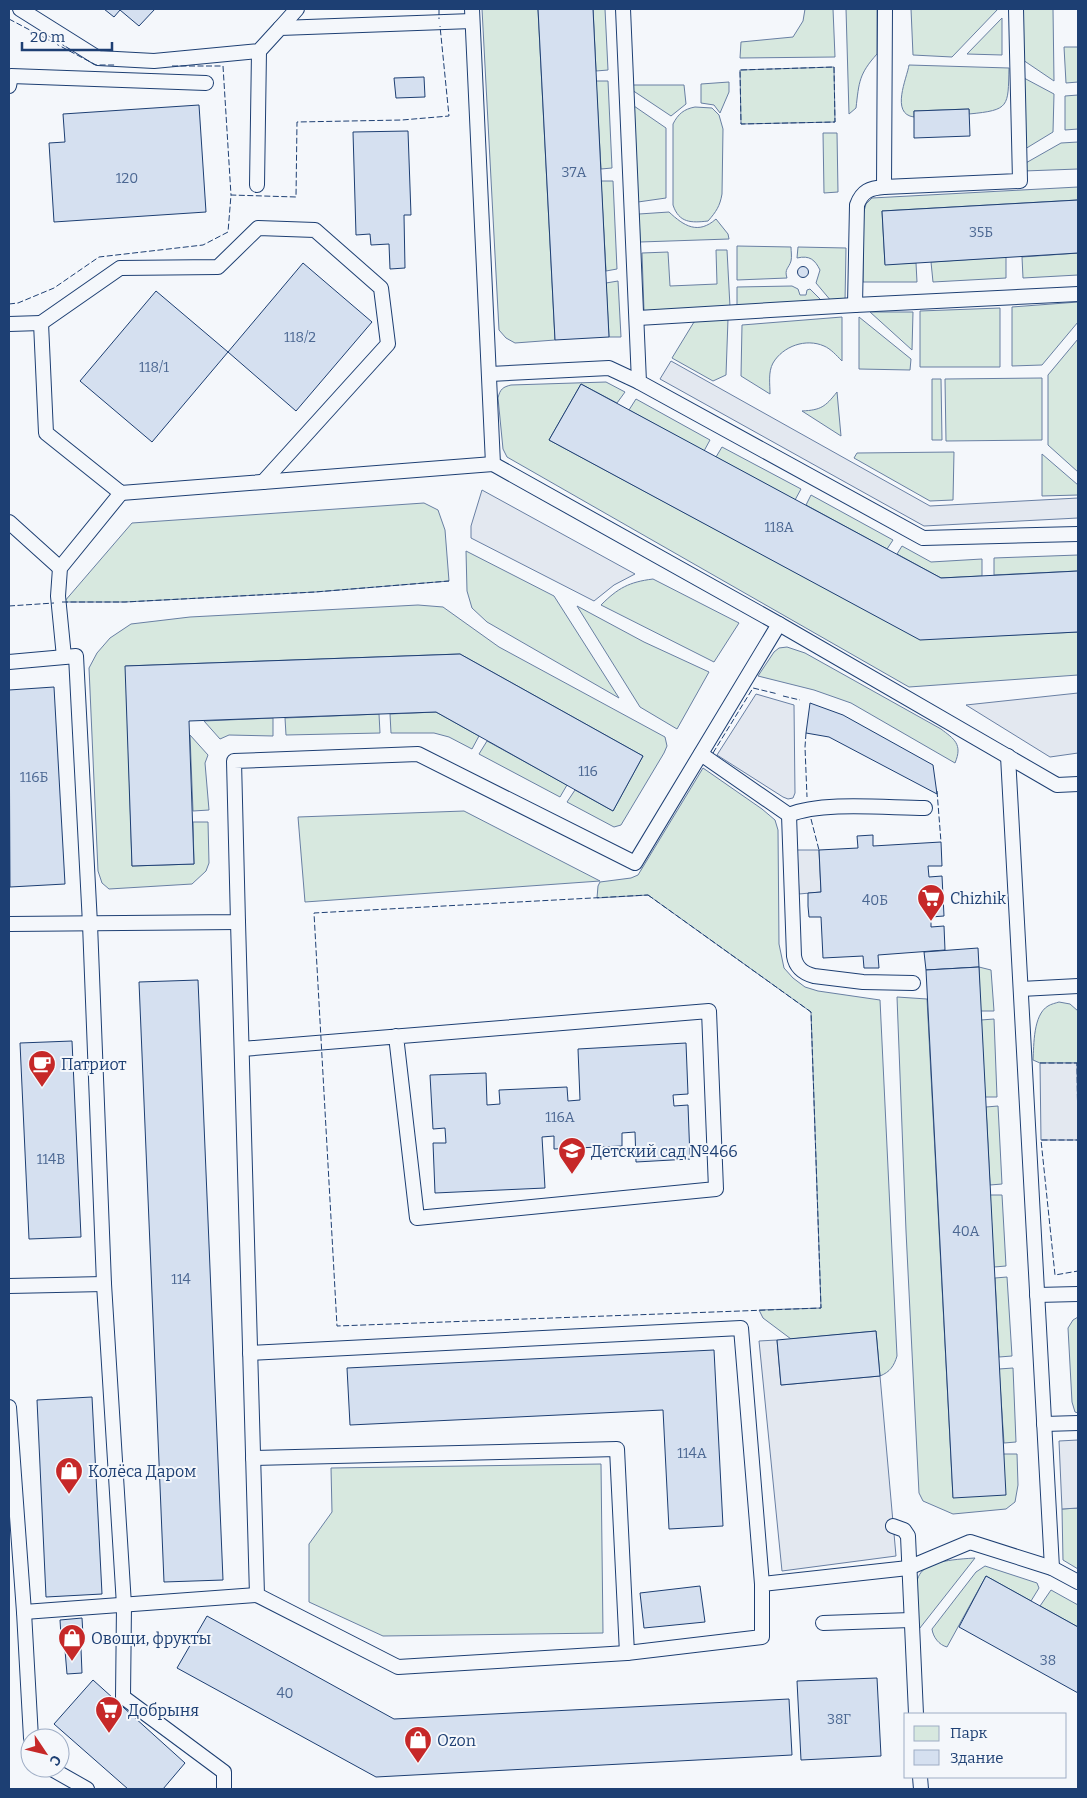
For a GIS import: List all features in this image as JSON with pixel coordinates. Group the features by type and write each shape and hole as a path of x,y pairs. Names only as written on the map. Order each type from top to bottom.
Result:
{"lane":[{"path":"20,9 98,58 154,61 259,51"},
{"path":"257,185 259,51 298,9"},
{"path":"623,9 640,382"},
{"path":"884,187 885,9"},
{"path":"855,305 857,205 865,191 884,187 1020,181 1016,9"},
{"path":"280,28 472,15 493,464"},
{"path":"9,86 11,76 206,83"},
{"path":"9,324 41,323 120,268 218,267 258,228 315,230 381,288 388,344 263,482"},
{"path":"638,318 1078,294"},
{"path":"41,323 46,433 121,494 493,464 779,624 1057,785 1078,784"},
{"path":"490,374 609,368 640,382 923,538 1078,534"},
{"path":"64,658 58,596 60,568 121,494"},
{"path":"9,522 60,568"},
{"path":"257,1595 234,761 418,754 635,863 779,624"},
{"path":"9,662 76,656 90,924 104,1284 124,1605 123,1697 224,1772 224,1789"},
{"path":"701,754 789,815"},
{"path":"1008,756 1052,1568"},
{"path":"789,815 801,810 836,807 925,808"},
{"path":"789,815 794,956 797,966 807,974 814,976 863,982 913,983"},
{"path":"9,924 238,922"},
{"path":"1021,988 1078,986"},
{"path":"242,1049 396,1036 709,1011 716,1189 417,1218 396,1036"},
{"path":"9,1286 104,1284"},
{"path":"1038,1295 1078,1294"},
{"path":"24,1612 257,1595 398,1667 628,1653 762,1637 762,1584 741,1328 250,1353"},
{"path":"9,1407 10,1459 24,1612 30,1728"},
{"path":"1044,1424 1078,1423"},
{"path":"253,1458 617,1449 628,1653"},
{"path":"893,1526 904,1530 908,1536 916,1713"},
{"path":"762,1584 908,1568 970,1542 1052,1568 1078,1582"},
{"path":"823,1623 912,1620"},
{"path":"68,1778 87,1789"}],"green space":[{"path":"482,9 538,9 555,340 515,343 506,338 499,330"},
{"path":"593,9 605,9 608,70 596,71"},
{"path":"805,9 833,9 835,57 740,58 741,42 793,37 803,21"},
{"path":"846,9 877,9 877,54 863,73 859,85 856,108 849,114"},
{"path":"911,9 998,9 952,57 913,55"},
{"path":"1022,9 1053,9 1054,81 1023,60"},
{"path":"1002,18 1002,55 967,54"},
{"path":"1064,47 1078,47 1078,82 1066,83"},
{"path":"909,65 1009,68 1007,99 999,108 992,111 969,114 969,109 914,111 914,117 907,114 901,103 903,86"},
{"path":"834,67 835,122 741,124 740,70"},
{"path":"1024,78 1054,94 1053,132 1025,149"},
{"path":"596,81 608,81 612,168 601,169"},
{"path":"729,82 729,92 720,113 714,105 701,103 701,84"},
{"path":"631,85 684,85 686,104 671,116 632,90"},
{"path":"1078,95 1078,129 1065,130 1065,96"},
{"path":"634,106 666,128 666,198 638,202"},
{"path":"695,107 712,108 719,115 723,129 722,194 715,212 708,221 691,222 682,218 673,205 673,124 682,113"},
{"path":"823,133 837,133 838,192 824,193"},
{"path":"1078,142 1078,169 1024,171 1024,164 1061,143"},
{"path":"601,181 613,181 617,269 606,271"},
{"path":"1078,187 1078,200 882,211 885,264 916,263 917,282 863,282 863,215 866,204 872,198"},
{"path":"669,212 686,225 697,228 703,227 716,219 728,234 729,239 640,242 639,214"},
{"path":"737,246 791,247 791,259 786,271 787,278 737,280"},
{"path":"798,247 846,248 845,302 832,302 816,283 820,270 818,266 809,258 797,258"},
{"path":"716,250 727,250 730,307 644,311 642,253 668,252 670,286 717,284"},
{"path":"1078,253 1078,275 1023,278 1022,257"},
{"path":"1006,257 1006,278 933,282 931,262"},
{"path":"618,281 621,337 609,337 606,283"},
{"path":"792,286 798,289 800,295 806,295 807,290 810,289 825,304 737,308 737,287"},
{"path":"1078,302 1078,322 1042,365 1012,366 1012,307"},
{"path":"1000,308 1000,367 920,367 920,311"},
{"path":"870,312 913,312 912,350"},
{"path":"842,317 842,361 824,346 803,343 783,352 773,363 770,374 770,394 741,376 742,325"},
{"path":"859,317 911,359 910,370 859,369"},
{"path":"728,319 726,375 713,381 672,358 694,322 698,320"},
{"path":"1078,339 1078,472 1048,445 1048,375"},
{"path":"1042,378 1042,440 946,441 945,379"},
{"path":"932,379 941,379 942,440 932,440"},
{"path":"606,382 625,392 617,403 581,384 549,440 920,639 1078,632 1078,675 909,687 507,457 503,449 498,398 501,390 511,385"},
{"path":"837,392 841,436 802,411 822,407"},
{"path":"636,399 710,440 704,451 629,410"},
{"path":"722,447 801,489 795,500 716,457"},
{"path":"954,452 953,500 930,501 854,458 857,453"},
{"path":"1042,454 1078,485 1078,495 1042,496"},
{"path":"811,495 893,540 887,549 806,505"},
{"path":"424,503 438,510 445,530 449,581 315,592 125,602 64,602 132,523"},
{"path":"902,546 931,562 982,559 982,576 941,578 897,554"},
{"path":"466,551 554,596 619,698 487,622 472,608 467,591"},
{"path":"1078,555 1078,571 994,575 994,558"},
{"path":"653,579 739,623 714,662 601,605 624,587"},
{"path":"418,605 443,607 499,647 665,737 667,746 664,753 621,825 614,827 567,802 575,790 613,811 643,756 460,654 126,666 132,866 194,864 193,822 208,822 209,863 206,871 192,884 109,889 102,883 98,871 89,668 97,653 110,638 131,624 190,617"},
{"path":"577,606 644,642 709,672 677,729 640,707"},
{"path":"787,647 805,653 941,729 953,739 958,747 955,763 851,703 814,690 758,676 774,652 779,648"},
{"path":"436,712 479,736 472,749 449,737 434,733 391,733 390,714"},
{"path":"379,714 380,733 286,735 285,718"},
{"path":"273,718 273,736 229,735 220,739 204,721"},
{"path":"190,735 208,755 205,763 209,810 193,811"},
{"path":"487,741 567,785 560,797 479,754"},
{"path":"703,768 775,820 778,830 779,944 784,968 805,987 818,991 880,1000 897,1356 891,1368 880,1376 876,1331 791,1339 763,1318 759,1310 821,1308 811,1012 648,895 597,898 600,882 631,878 638,875"},
{"path":"464,811 600,881 305,902 298,817"},
{"path":"979,967 991,970 994,1011 980,1011"},
{"path":"897,997 927,999 953,1497 1004,1454 1017,1454 1018,1485 1015,1502 1006,1509 953,1514 923,1501 919,1493"},
{"path":"1059,1002 1070,1004 1078,1011 1078,1140 1077,1063 1040,1063 1033,1060 1035,1031 1039,1016 1048,1006"},
{"path":"994,1019 997,1097 985,1097 981,1020"},
{"path":"998,1106 1002,1184 990,1185 986,1107"},
{"path":"990,1195 1002,1195 1006,1266 994,1267"},
{"path":"1007,1277 1012,1356 999,1357 995,1278"},
{"path":"1078,1317 1078,1413 1075,1412 1072,1402 1068,1328 1073,1320"},
{"path":"1013,1368 1016,1442 1004,1443 999,1369"},
{"path":"601,1464 603,1633 383,1636 309,1602 309,1544 332,1512 331,1468"},
{"path":"1078,1508 1078,1569 1063,1560 1062,1509"},
{"path":"975,1558 916,1633 915,1597 916,1584 920,1574 926,1568 937,1563"},
{"path":"985,1566 1037,1583 1039,1588 1031,1601 986,1576 947,1647 944,1646 937,1640 932,1629 976,1572"},
{"path":"1051,1590 1078,1605 1078,1627 1040,1606"}],"shaded area":[{"path":"671,361 930,506 1078,498 1078,518 924,526 660,379"},
{"path":"482,490 635,574 614,585 594,601 471,538 471,526"},
{"path":"1078,693 1078,753 1050,757 966,705"},
{"path":"756,694 794,705 795,793 793,798 783,797 717,755"},
{"path":"797,850 819,850 821,892 799,894"},
{"path":"1040,1063 1077,1063 1078,1140 1041,1140"},
{"path":"777,1340 781,1385 880,1376 896,1556 782,1571 759,1341"},
{"path":"1078,1440 1078,1508 1062,1509 1059,1441"}],"building":[{"path":"104,9 155,9 139,26 120,10 114,17"},
{"path":"538,9 593,9 609,337 555,340"},
{"path":"424,77 425,97 396,98 394,78"},
{"path":"199,105 206,212 54,222 49,143 65,142 63,114"},
{"path":"969,109 970,136 914,138 914,111"},
{"path":"408,131 411,215 404,215 405,268 390,269 389,244 371,245 370,234 356,235 353,132"},
{"path":"1078,200 1078,253 885,265 882,211"},
{"path":"303,263 372,322 296,411 228,352"},
{"path":"803,266 809,272 803,278 797,272"},
{"path":"156,291 228,352 152,442 80,381"},
{"path":"581,384 941,578 1078,571 1078,632 920,640 549,440"},
{"path":"460,654 643,756 613,811 436,712 189,721 194,864 132,866 125,666"},
{"path":"54,687 65,884 10,887 9,690"},
{"path":"810,703 843,715 933,765 937,794 829,737 806,733"},
{"path":"873,835 873,846 941,842 942,866 928,866 929,877 942,876 944,916 931,917 931,927 944,926 945,950 878,955 879,968 864,968 863,956 823,958 821,917 809,917 808,906 808,893 821,892 819,850 858,848 857,836"},
{"path":"978,948 979,967 926,970 924,952"},
{"path":"979,967 1006,1495 953,1498 926,970"},
{"path":"198,980 223,1580 164,1582 139,982"},
{"path":"72,1041 81,1237 29,1239 20,1043"},
{"path":"686,1043 688,1094 673,1095 674,1106 688,1105 690,1159 636,1162 635,1132 622,1133 622,1146 554,1149 554,1136 542,1137 545,1188 435,1193 433,1143 446,1143 445,1128 433,1129 430,1075 486,1073 487,1105 500,1104 499,1090 567,1087 568,1101 580,1100 578,1049"},
{"path":"876,1331 880,1376 781,1385 777,1340"},
{"path":"714,1350 723,1526 669,1529 663,1410 350,1425 347,1368"},
{"path":"92,1397 102,1594 46,1597 37,1400"},
{"path":"986,1576 1078,1627 1078,1693 959,1627"},
{"path":"700,1586 705,1622 644,1628 640,1593"},
{"path":"207,1616 394,1719 789,1699 792,1755 376,1777 177,1668"},
{"path":"82,1618 83,1635 61,1636 60,1620"},
{"path":"81,1649 82,1673 67,1674 65,1650"},
{"path":"877,1678 881,1756 801,1760 797,1681"},
{"name":"Добрыня","path":"93,1680 185,1763 163,1789 128,1789 70,1738 70,1728 59,1728 54,1724"}],"fence":[{"path":"439,9 439,19"},
{"path":"9,19 96,65 115,65"},
{"path":"9,304 18,303 54,288 99,257 203,245 228,232 231,195 296,197 297,122 402,120 449,116 440,26"},
{"path":"172,66 223,66 231,195"},
{"path":"834,67 835,122 741,124 740,70 834,67"},
{"path":"62,602 125,602 315,592 449,581"},
{"path":"9,606 54,603"},
{"path":"713,753 753,688 778,694"},
{"path":"783,696 800,700"},
{"path":"806,733 807,797"},
{"path":"937,791 941,842"},
{"path":"811,819 819,850"},
{"path":"648,895 811,1012 821,1308 337,1326 314,913 648,895"},
{"path":"1040,1063 1077,1063 1078,1140 1041,1140 1055,1275 1078,1271"}],"place":[{"name":"Chizhik","path":"931,922"},
{"name":"Патриот","path":"42,1088"},
{"name":"Детский сад №466","path":"572,1175"},
{"name":"Колёса Даром","path":"69,1495"},
{"name":"Овощи, фрукты","path":"72,1662"},
{"name":"Добрыня","path":"109,1734"},
{"name":"Ozon","path":"418,1764"}]}
